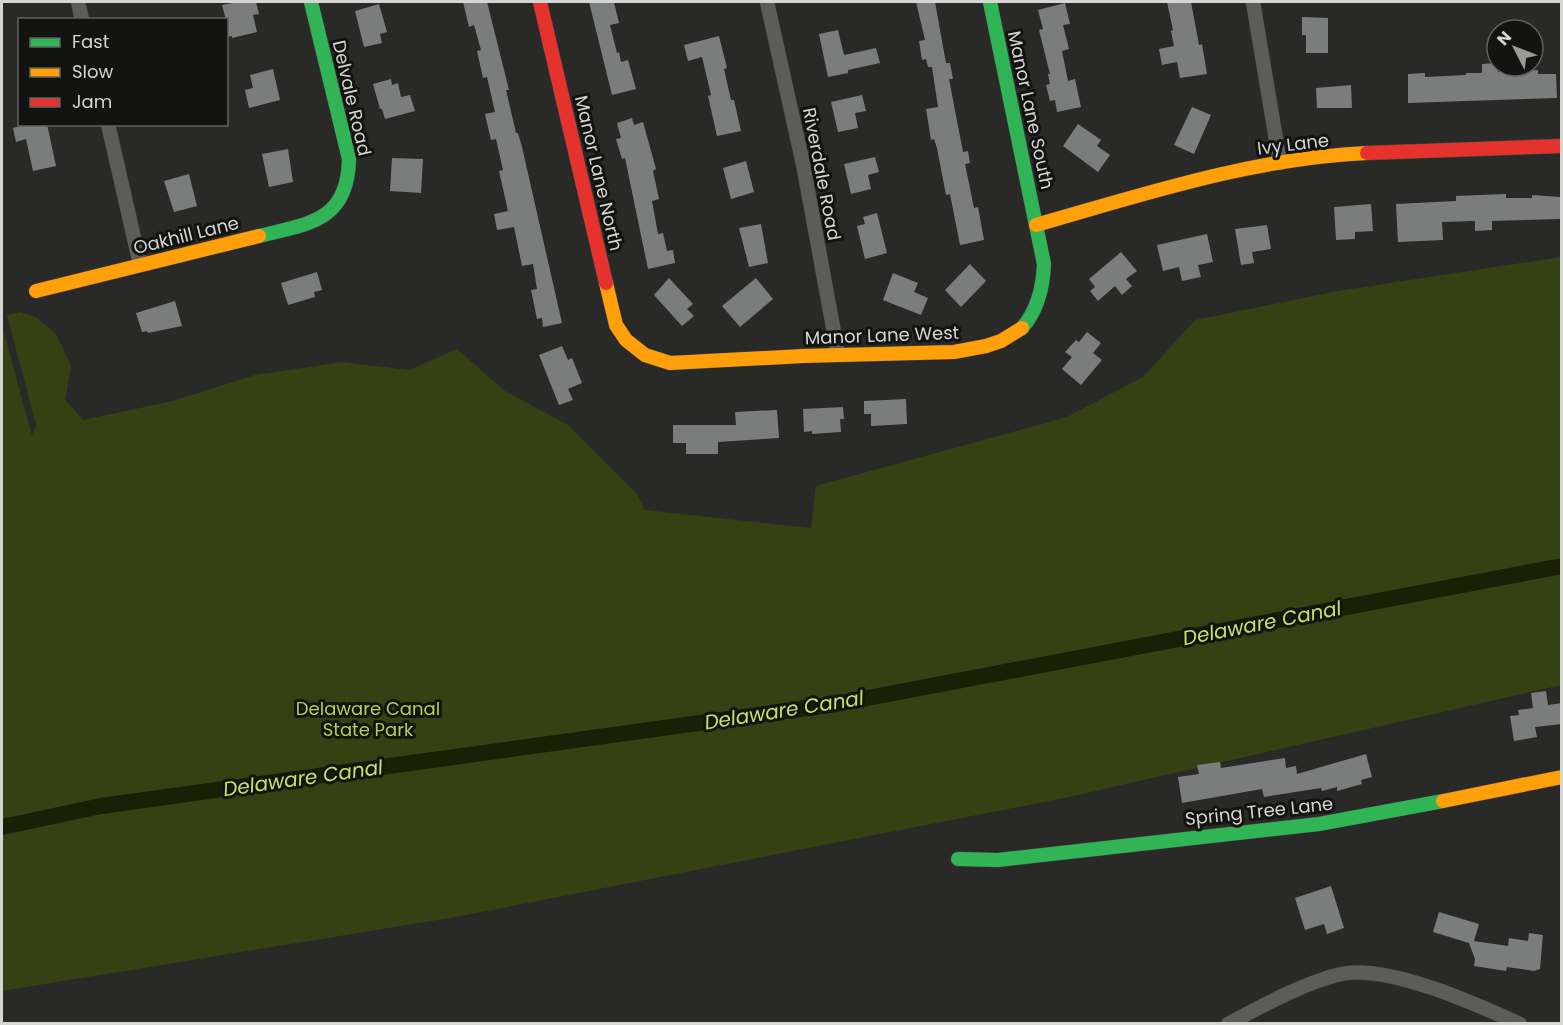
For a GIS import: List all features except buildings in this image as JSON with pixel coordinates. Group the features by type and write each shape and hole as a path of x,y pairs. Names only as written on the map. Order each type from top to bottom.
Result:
{"street":[{"path":"78,2 82,18"},
{"name":"Delvale Road","path":"310,2 349,159 347,186 339,202"},
{"name":"Manor Lane North","path":"540,2 614,316 620,333 633,348"},
{"name":"Riverdale Road","path":"767,2 803,164 838,354"},
{"name":"Manor Lane South","path":"990,2 1036,225"},
{"path":"1253,2 1280,163"},
{"path":"108,126 140,264"},
{"name":"Ivy Lane","path":"1036,225 1220,174 1280,163 1353,154 1562,146"},
{"name":"Oakhill Lane","path":"36,291 310,224 327,214 339,202"},
{"name":"Manor Lane West","path":"633,348 648,358 670,363 838,354 954,352 985,345 1014,334 1028,319 1041,295 1044,264 1036,225"},
{"name":"Spring Tree Lane","path":"958,859 998,860 1319,824 1562,777"},
{"path":"1228,1023 1307,986 1341,974 1363,972 1397,977 1479,1005 1520,1023"}],"green space":[{"name":"Delaware Canal State Park","path":"1561,257 1561,685 1069,797 456,917 2,991 2,325 32,436 36,425 7,315 21,312 37,318 56,334 71,366 65,400 83,420 173,401 255,375 342,362 409,370 457,349 505,391 568,425 637,494 645,510 811,528 816,486 1067,417 1143,377 1195,320 1338,291"}],"waterway":[{"name":"Delaware Canal","path":"2,827 101,806 836,704 1562,566"}],"traffic: fast":[{"path":"259,236 294,228 322,216 342,196 347,180 349,159 311,2"},
{"path":"990,2 1044,264 1039,298 1022,328"},
{"path":"958,859 998,860 1319,824 1443,801"}],"traffic: slow":[{"path":"1036,225 1158,190 1241,170 1325,156 1367,153"},
{"path":"36,291 259,236"},
{"path":"606,283 616,325 626,340 645,355 670,363 803,356 954,352 1001,341 1022,328"},
{"path":"1443,801 1562,777"}],"traffic: jam":[{"path":"540,2 606,283"},
{"path":"1367,153 1562,146"}]}
